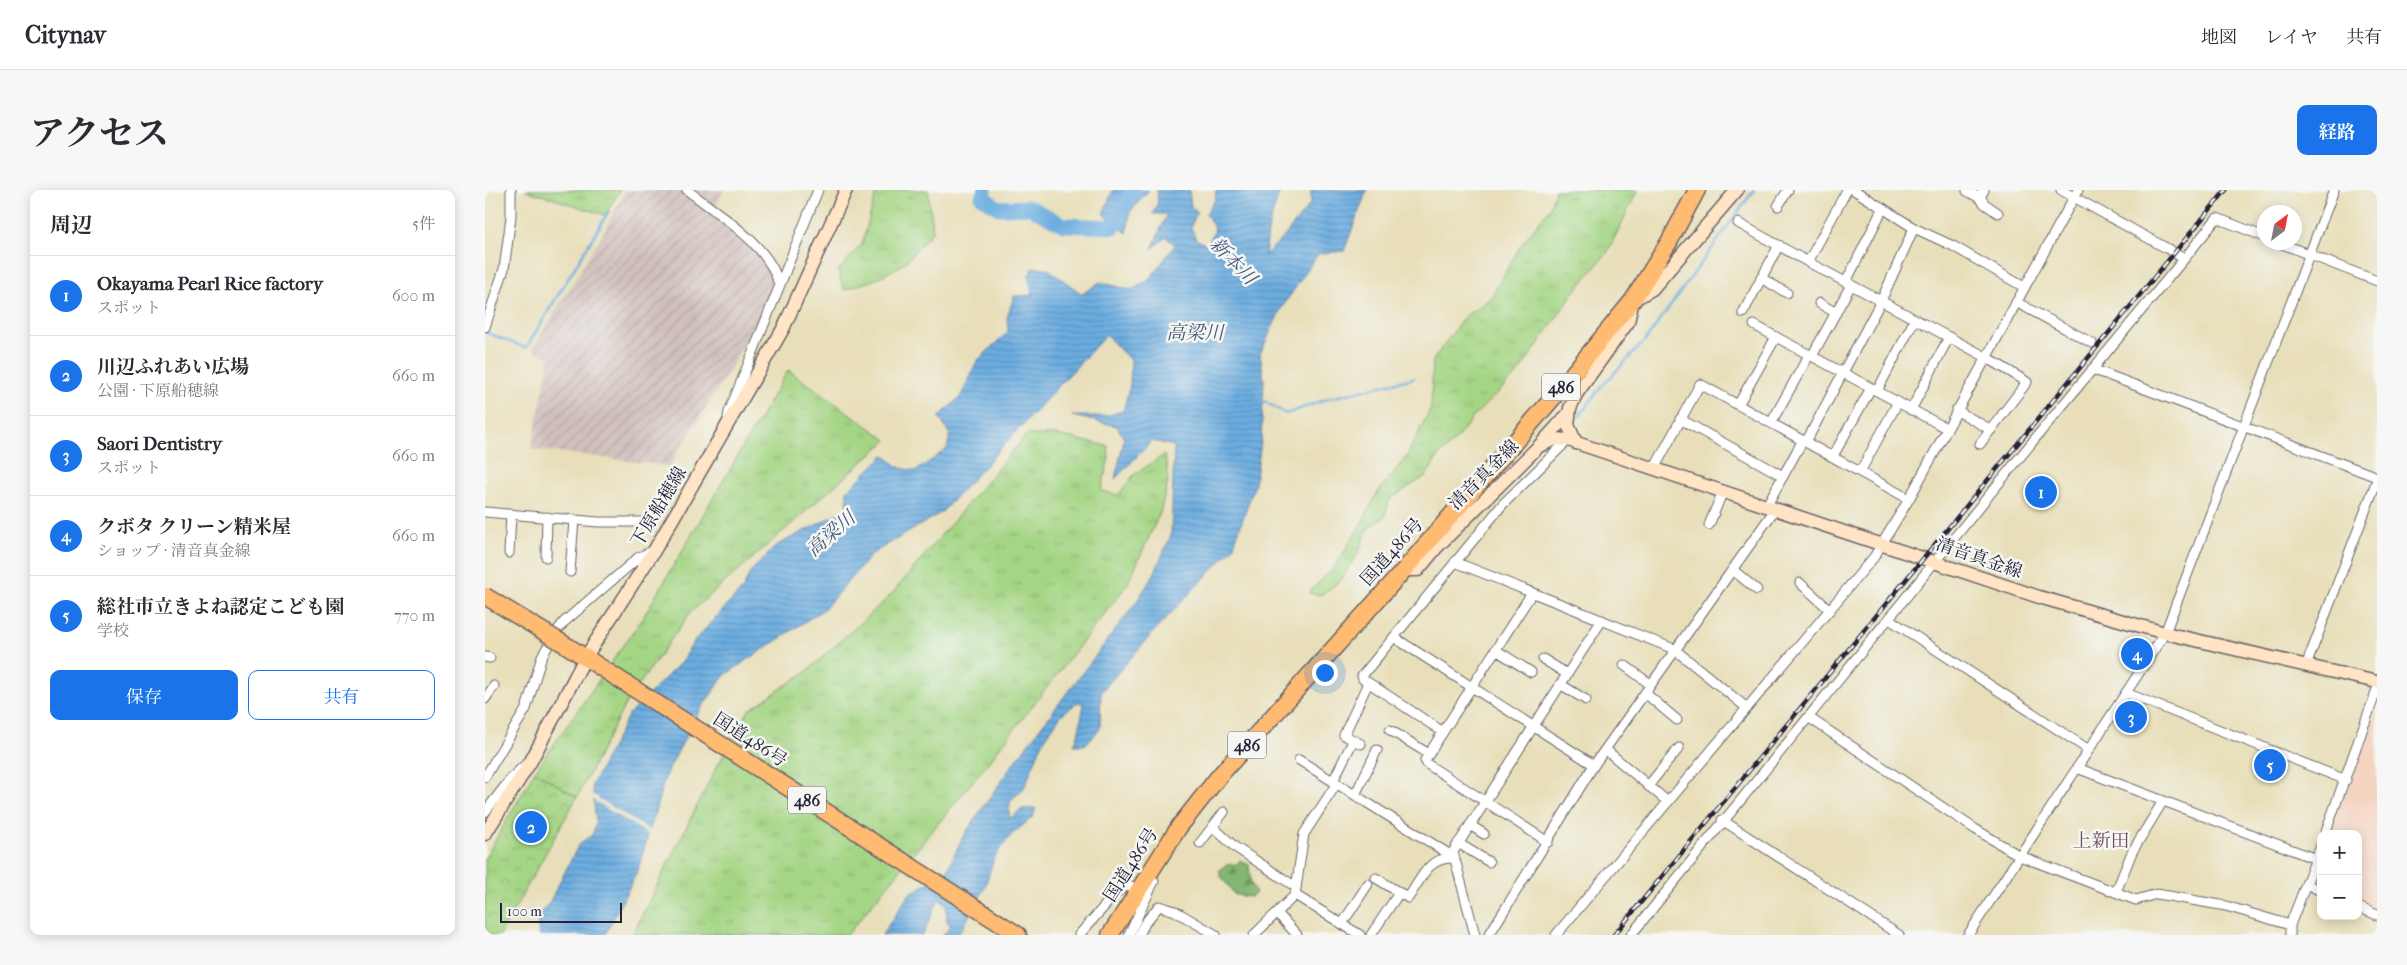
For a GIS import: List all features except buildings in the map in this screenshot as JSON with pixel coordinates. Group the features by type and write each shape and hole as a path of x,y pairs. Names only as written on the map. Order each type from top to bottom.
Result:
{"highway":[{"name":"国道486号","path":"1109,935 1179,828 1220,775 1404,570 1552,399 1633,300 1669,242 1697,190"},
{"name":"国道486号","path":"485,596 569,647 1018,935"}],"main road":[{"name":"下原船穂線","path":"485,834 591,661 783,329 847,190"},
{"path":"1539,446 1568,414 1577,394 1652,289 1737,190"},
{"path":"1628,322 1633,300 1652,289"},
{"path":"1568,414 1568,425 1572,441"},
{"name":"清音真金線","path":"1404,570 1418,570 1437,547 1539,446 1556,439 1572,441 2039,597 2165,633 2377,682"}],"street":[{"path":"485,327 505,269 511,217 511,190"},
{"path":"687,190 763,253 777,276 779,285"},
{"path":"728,426 729,412 819,190"},
{"path":"1778,206 1788,190"},
{"path":"1808,262 1847,190"},
{"path":"1854,190 1914,228 1953,246 2024,287"},
{"path":"2061,190 2076,194 2183,259"},
{"path":"1968,935 2165,633 2334,190"},
{"path":"1967,191 1982,194 1985,204 1998,213"},
{"path":"1556,935 1873,557 1909,499 1945,428 2076,194"},
{"path":"1771,423 1836,313 1883,208"},
{"path":"1631,935 1722,820 2217,218 2257,234"},
{"path":"1738,223 1986,357 2027,382 1980,444"},
{"path":"1489,935 1594,765 1674,649 1733,570 1771,507 1783,476 1844,373 1881,301 1914,228"},
{"path":"1743,313 1779,245"},
{"path":"2297,250 2377,281"},
{"path":"1761,278 1787,293"},
{"path":"2016,302 2092,343"},
{"path":"1819,303 1836,313"},
{"path":"1833,456 1915,319"},
{"path":"1754,325 1945,428"},
{"path":"1738,405 1777,337"},
{"path":"1911,410 1949,337"},
{"path":"2092,369 2377,478 2306,666"},
{"path":"1653,469 1700,384 1909,499"},
{"path":"1860,472 1898,402"},
{"path":"1956,410 1991,430"},
{"path":"1680,419 1783,476"},
{"path":"1443,732 1368,682 1362,676 1503,504 1572,441"},
{"path":"1709,525 1723,491"},
{"path":"485,512 573,520 642,522"},
{"path":"509,553 511,514"},
{"path":"546,557 547,517"},
{"path":"570,572 573,520"},
{"path":"485,777 526,709 542,656 564,622 639,558 654,551"},
{"path":"1455,562 1674,649 1747,708"},
{"path":"1733,570 1757,590"},
{"path":"1800,584 1830,610"},
{"path":"485,588 557,632"},
{"path":"1532,593 1425,760 1427,764 1548,842"},
{"path":"1889,619 2089,750"},
{"path":"1475,935 1453,857 1458,843 1602,620"},
{"path":"1395,638 1594,765"},
{"path":"1496,650 1531,672"},
{"path":"1543,659 1567,674"},
{"path":"1624,665 1650,684"},
{"path":"1254,935 1278,914 1296,891 1304,834 1357,743 1344,735 1368,682"},
{"path":"1561,684 1586,700"},
{"path":"485,699 494,686"},
{"path":"2327,830 2377,689"},
{"path":"1645,692 1677,720"},
{"path":"2127,692 2346,780"},
{"path":"1808,717 2020,856 2136,900 2157,894 2192,902 2217,904 2290,925"},
{"path":"1390,730 1429,754"},
{"path":"1648,786 1679,748"},
{"path":"1355,795 1377,750"},
{"path":"1606,750 1667,802"},
{"path":"1299,760 1453,857"},
{"path":"485,812 513,776 531,761"},
{"path":"2077,768 2316,859 2290,925 2290,935"},
{"path":"2115,892 2132,852 2163,801"},
{"path":"1200,843 1223,812"},
{"path":"1722,820 1899,935"},
{"path":"1470,825 1484,834"},
{"path":"1213,827 1235,847 1360,935"},
{"path":"1129,935 1146,894 1176,842 1179,828"},
{"path":"1458,843 1489,862"},
{"path":"1376,878 1408,898 1428,866 1453,857"},
{"path":"1342,924 1368,884"},
{"path":"2306,884 2317,889"},
{"path":"1079,935 1117,892 1128,885 1138,889"},
{"path":"1371,935 1399,893"},
{"path":"1139,935 1145,923 1159,906 1175,911 1216,935"},
{"path":"2362,909 2377,915"},
{"path":"1278,914 1297,935"}],"shaded area":[{"path":"626,190 682,190 738,234 763,258 774,281 760,315 730,369 669,466 531,449 550,358 532,350 602,235"},
{"path":"693,190 724,190 715,208"},
{"path":"2377,711 2377,913 2362,906 2362,830 2332,830"},
{"path":"2317,872 2317,886 2313,883"}],"green space":[{"path":"525,190 620,190 605,215"},
{"path":"877,190 928,190 933,231 905,263 877,279 844,290 838,271 862,244"},
{"path":"1555,190 1638,190 1607,253 1575,291 1518,373 1475,415 1453,443 1439,455 1426,476 1390,499 1384,518 1367,529 1359,552 1340,581 1321,595 1308,593 1333,569 1360,526 1378,492 1407,456 1431,407 1433,360 1465,316 1490,299 1521,245 1550,208"},
{"path":"788,370 887,440 690,613 626,703 577,797 535,771 644,616"},
{"path":"1026,435 1057,435 1108,446 1109,458 1101,491 1118,495 1134,475 1164,455 1167,465 1168,483 1160,513 1127,585 987,764 847,935 632,935 714,772 749,710 807,671 890,596"},
{"path":"535,771 577,797 500,935 485,935 485,858"},
{"path":"1240,860 1249,865 1251,883 1256,893 1251,897 1235,895 1220,875 1220,869 1226,865 1237,864"}],"water":[{"path":"1113,190 1149,190 1130,212 1127,233 1103,214"},
{"name":"高梁川","path":"1157,190 1189,190 1191,207 1197,211 1191,227 1196,239 1207,245 1215,230 1206,213 1215,200 1216,190 1280,190 1269,225 1265,255 1282,239 1311,203 1311,190 1367,190 1344,251 1318,254 1281,309 1260,354 1264,380 1261,442 1255,484 1233,548 1157,628 1101,692 1100,729 1085,745 1074,745 1078,735 1084,704 1078,702 1061,715 1043,742 1024,788 1010,801 1009,819 1022,809 1036,808 1033,817 1011,835 994,858 985,887 962,929 957,935 943,935 951,926 947,921 946,904 939,898 923,935 882,935 910,893 946,873 962,838 1015,761 1135,604 1154,574 1171,535 1174,446 1152,441 1115,479 1124,439 1117,426 1072,416 1106,416 1123,411 1130,385 1131,361 1106,335 942,512 872,554 824,609 725,675 700,710 666,774 638,870 605,935 539,935 537,917 549,903 579,844 592,835 596,823 592,785 629,714 682,661 695,640 744,587 750,572 777,545 847,509 847,491 884,455 900,468 916,471 947,449 950,435 939,417 961,396 977,361 1008,332 1007,318 1014,296 1033,295 1028,276 1033,268 1047,268 1082,294 1100,282 1131,290 1149,280 1175,245 1166,237 1152,249 1167,214 1153,214 1158,202"}],"pier":[{"path":"590,793 652,832 651,836 590,798"}],"waterway":[{"name":"新本川","path":"985,190 982,197 999,208 1029,207 1064,225 1114,227 1132,190"},
{"path":"1579,416 1602,386 1645,341 1754,190"},
{"path":"485,332 526,348 609,211"},
{"path":"1262,400 1286,414 1327,399 1414,378"}],"railway":[{"path":"1614,935 2226,190"}],"place":[{"name":"Okayama Pearl Rice factory","path":"2041,492"},
{"name":"クボタ クリーン精米屋","path":"2137,654"},
{"name":"Saori Dentistry","path":"2131,717"},
{"name":"総社市立きよね認定こども園","path":"2270,765"},
{"name":"川辺ふれあい広場","path":"531,827"}],"district":[{"name":"上新田","path":"2101,841"}]}
